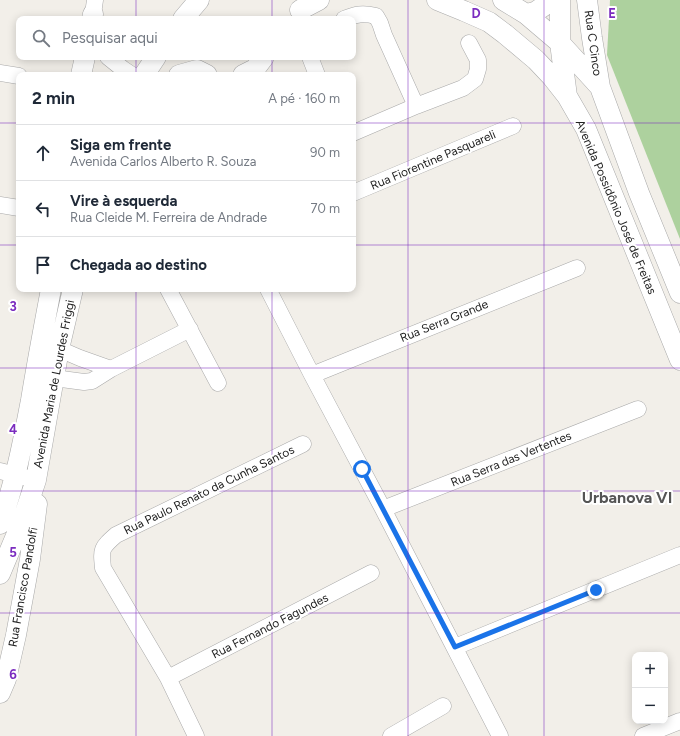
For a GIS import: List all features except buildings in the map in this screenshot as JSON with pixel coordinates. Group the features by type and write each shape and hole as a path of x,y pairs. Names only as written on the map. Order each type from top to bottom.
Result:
{"street":[{"path":"186,16 199,0"},
{"path":"298,10 319,0"},
{"name":"Avenida Possidônio José de Freitas","path":"437,0 488,22 505,34 536,60 567,96 586,128 680,360"},
{"path":"503,0 526,14 560,43 600,87 639,193 680,292"},
{"path":"526,14 535,12 553,0"},
{"path":"560,0 560,43 567,96"},
{"name":"Rua C Cinco","path":"587,0 600,87"},
{"path":"351,16 355,14 367,14 376,16 416,106"},
{"path":"356,132 463,88 475,79 478,69 478,60 469,43"},
{"path":"82,72 84,60"},
{"path":"112,60 128,72"},
{"path":"146,72 154,60"},
{"path":"311,60 316,72"},
{"path":"0,73 16,76"},
{"name":"Rua Fiorentine Pasquareli","path":"356,192 512,126"},
{"path":"0,205 16,208"},
{"name":"Rua Serra Grande","path":"312,375 577,268"},
{"name":"Avenida Maria de Lourdes Friggi","path":"0,524 5,510 7,473 25,429 50,292"},
{"name":"Avenida Maria de Lourdes Friggi","path":"36,480 59,349 72,292"},
{"path":"170,292 218,383"},
{"path":"270,292 500,736"},
{"path":"54,378 84,382 92,381 111,369 190,329"},
{"path":"59,349 111,369"},
{"name":"Rua Serra das Vertentes","path":"383,509 638,408"},
{"name":"Rua Paulo Renato da Cunha Santos","path":"168,678 103,568 102,552 106,544 116,535 303,444"},
{"path":"0,574 23,520 36,480 7,473"},
{"name":"Rua Francisco Pandolfi","path":"0,693 6,679 16,635 30,559 37,508 36,480"},
{"path":"455,647 680,555"},
{"name":"Rua Fernando Fagundes","path":"168,678 371,573"},
{"path":"168,678 196,736"},
{"path":"391,736 444,706"},
{"path":"644,736 680,721"}],"green space":[{"path":"610,0 680,0 680,239 607,55"}],"district":[{"name":"Urbanova VI","path":"627,497"}],"route":[{"path":"362,469 455,647 596,590"}]}
